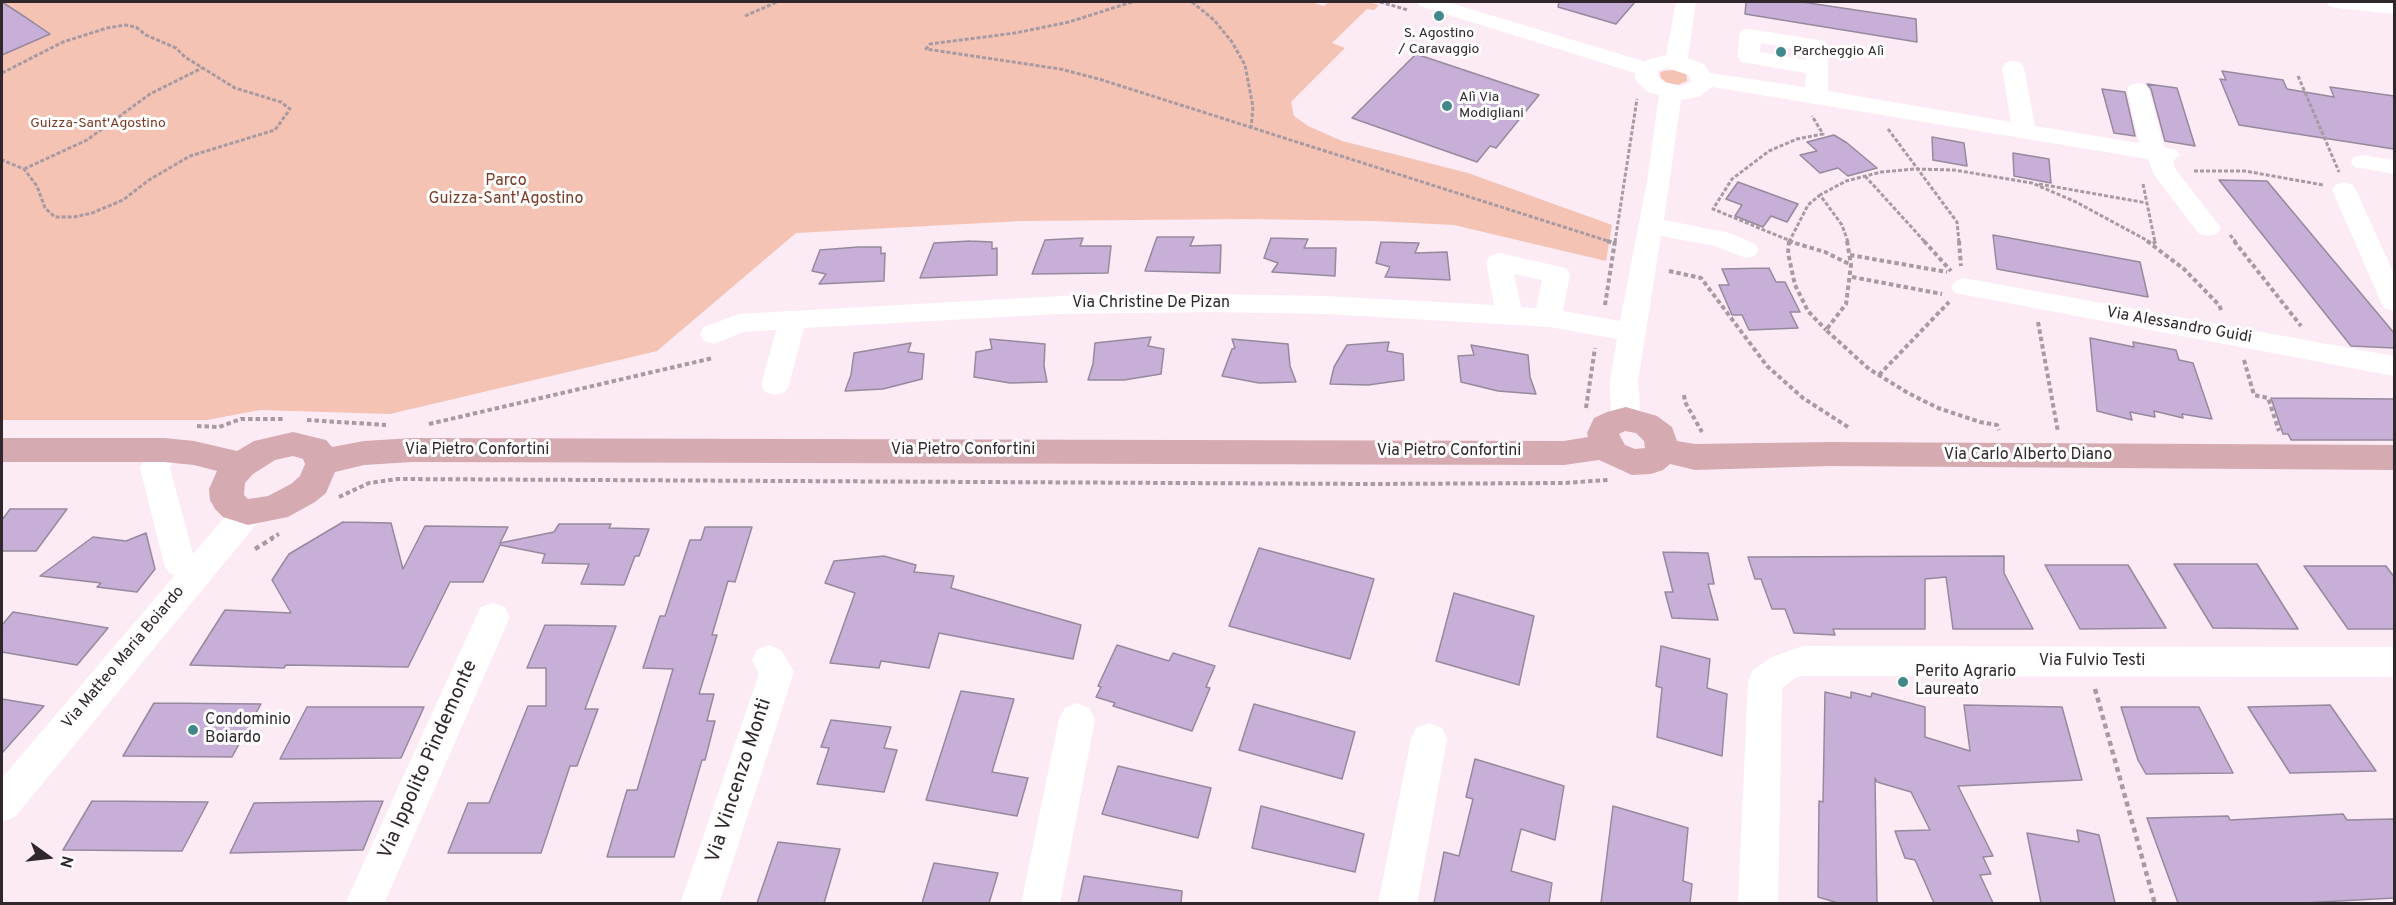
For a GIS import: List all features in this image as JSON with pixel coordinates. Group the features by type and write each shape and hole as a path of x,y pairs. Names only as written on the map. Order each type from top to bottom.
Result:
{"main road":[{"path":"1626,419 1646,424 1660,436 1662,450 1651,461 1642,463 1622,459 1606,447 1602,433 1605,427 1618,420 1626,419"},
{"path":"293,444 314,449 320,456 322,464 320,474 314,484 303,494 276,508 248,512 235,508 227,500 226,489 231,477 241,465 266,450 293,444"},
{"name":"Via Pietro Confortini","path":"322,464 344,456 412,450 1564,453 1606,447"},
{"path":"2,450 164,450 194,453 241,465"},
{"name":"Via Carlo Alberto Diano","path":"1662,450 1695,457 1830,454 2394,458"}],"street":[{"path":"1676,62 1686,2"},
{"path":"2336,2 2394,8"},
{"path":"1418,6 1647,69 1658,62 1676,62 1691,67 1703,79 1724,80 2156,157"},
{"path":"1814,96 1817,68"},
{"path":"2013,68 2025,132"},
{"path":"1647,69 1646,78 1650,82 1671,92 1682,93 1698,89 1703,79"},
{"path":"2138,90 2156,157 2219,231"},
{"path":"1626,419 1624,381 1659,182 1671,92"},
{"path":"2363,162 2394,167"},
{"path":"2338,183 2394,302"},
{"path":"1651,226 1721,239 1746,250"},
{"path":"1509,315 1499,262 1557,274 1549,306 1550,318"},
{"name":"Via Alessandro Guidi","path":"1959,291 2313,350 2394,366"},
{"name":"Via Christine De Pizan","path":"716,345 739,323 1059,305 1212,303 1325,305 1550,318 1631,332"},
{"path":"775,385 793,319"},
{"path":"164,450 155,468 180,564 199,568"},
{"name":"Via Matteo Maria Boiardo","path":"2,805 248,512"},
{"name":"Via Ippolito Pindemonte","path":"364,903 493,617"},
{"name":"Via Vincenzo Monti","path":"699,903 777,672 769,660"},
{"name":"Via Fulvio Testi","path":"1758,903 1765,681 1784,667 1803,661 2394,662"},
{"path":"1040,903 1077,719"},
{"path":"1397,903 1429,739"}],"path":[{"path":"745,16 777,2"},
{"path":"1132,2 1069,22 1015,33 930,44 926,49 1060,69 1160,96 1251,129 1615,245"},
{"path":"1192,2 1214,20 1232,42 1245,65 1253,107 1251,129"},
{"path":"1382,2 1418,6"},
{"path":"2,73 63,42 107,27 125,25 136,27 146,35 176,48 202,68 236,88 281,102 290,109 275,130 190,156 149,180 123,200 74,218 55,217 45,208 37,186 24,169 2,160"},
{"path":"24,169 87,140 150,94 202,68"},
{"path":"2155,245 2147,203 2156,157 2338,183 2298,76"},
{"path":"1605,308 1638,102 1635,93"},
{"path":"1814,96 1810,113 1823,134 1797,140 1769,152 1748,166 1732,179 1713,208 1789,241 1825,252 1851,265"},
{"path":"1879,375 1959,291 1957,222 1888,131 1887,123"},
{"path":"1850,255 1952,273 1865,176"},
{"path":"2032,183 2147,203"},
{"path":"1820,195 1808,205 1789,241 1788,253 1795,285 1808,311 1826,330"},
{"path":"2219,231 2308,334 2313,350"},
{"path":"1670,267 1669,272 1701,278 1767,366 1803,398 1852,430"},
{"path":"1852,277 1959,291"},
{"path":"2037,320 2058,436 2070,457"},
{"path":"1585,418 1596,342"},
{"path":"425,429 430,422 716,345"},
{"path":"2243,358 2254,395 2268,398 2275,426 2281,435"},
{"path":"1684,395 1685,402 1708,440"},
{"path":"2087,663 2155,903"}],"green space":[{"name":"Parco Guizza-Sant'Agostino","path":"2,2 1311,2 1324,6 1329,2 1369,2 1379,5 1374,10 1367,9 1332,43 1345,48 1291,102 1294,116 1308,126 1342,141 1468,173 1612,225 1606,261 1454,225 1375,221 1247,219 1021,221 796,233 657,351 390,414 260,410 207,420 2,420"},
{"path":"1674,70 1686,74 1687,81 1677,85 1667,83 1661,78 1660,73 1663,71"}],"building":[{"path":"2,2 25,17 50,34 2,55"},
{"path":"1559,2 1635,2 1616,24 1558,7"},
{"path":"1746,2 1802,2 1916,19 1917,42 1745,14"},
{"name":"Alì Via Modigliani","path":"1416,54 1539,95 1496,148 1490,146 1477,162 1352,118"},
{"path":"2222,71 2283,80 2287,89 2334,97 2330,87 2394,96 2394,149 2239,125 2220,79 2226,80"},
{"path":"2147,84 2177,88 2195,146 2165,141 2151,89"},
{"path":"2102,89 2125,92 2135,136 2114,133"},
{"path":"1834,135 1877,168 1848,176 1838,168 1820,173 1800,155 1817,151 1807,142"},
{"path":"1932,137 1964,143 1967,166 1933,160"},
{"path":"2013,153 2049,159 2051,183 2014,176"},
{"path":"2219,180 2267,181 2394,333 2394,348 2351,346"},
{"path":"1738,182 1798,204 1787,222 1771,216 1763,227 1735,216 1742,205 1726,199"},
{"path":"1993,235 2140,262 2148,297 1997,269"},
{"path":"1157,237 1194,237 1190,246 1221,245 1220,273 1145,271"},
{"path":"1083,238 1080,246 1111,246 1108,273 1032,274 1045,240"},
{"path":"1271,238 1308,239 1304,248 1336,248 1335,276 1272,272 1278,263 1264,258"},
{"path":"992,242 992,249 997,248 997,275 920,278 934,243"},
{"path":"1381,242 1419,243 1415,253 1447,252 1450,280 1385,277 1390,267 1376,263"},
{"path":"881,247 881,254 885,253 884,281 819,284 826,274 812,271 820,250"},
{"path":"1769,268 1776,282 1785,282 1800,312 1790,312 1798,328 1749,330 1742,315 1732,315 1719,285 1729,285 1722,269"},
{"path":"1151,337 1148,346 1164,349 1161,374 1124,380 1088,380 1093,364 1095,343"},
{"path":"2090,338 2134,347 2133,342 2176,350 2179,360 2193,363 2212,419 2182,414 2183,418 2154,411 2155,417 2130,412 2132,420 2097,411"},
{"path":"990,339 1045,344 1044,366 1047,382 1010,383 974,377 976,352 992,349"},
{"path":"1232,339 1288,344 1290,366 1296,382 1259,383 1222,376 1232,349 1235,348"},
{"path":"1389,342 1387,351 1403,354 1404,380 1368,385 1330,384 1334,367 1347,345"},
{"path":"911,343 908,352 924,354 922,379 883,389 845,391 851,375 854,353"},
{"path":"1471,345 1528,355 1530,377 1536,394 1498,391 1461,382 1458,356 1474,355"},
{"path":"2271,398 2394,399 2394,440 2291,440 2288,434 2283,434"},
{"path":"10,509 67,509 36,551 2,551 2,520"},
{"path":"343,522 391,523 403,569 425,526 508,527 500,543 554,532 559,524 611,524 609,528 649,529 639,556 635,556 624,585 581,584 589,564 542,563 545,554 500,545 483,582 450,582 408,667 286,665 284,668 190,665 225,610 291,613 272,580 289,554"},
{"path":"705,527 752,527 735,582 728,581 712,635 717,635 699,694 714,694 707,721 715,721 705,760 702,760 674,857 607,857 627,790 637,790 673,669 643,668 660,616 665,616 690,540 701,540"},
{"path":"146,533 155,569 137,592 97,587 101,583 40,576 93,537 126,541"},
{"path":"1259,548 1374,579 1350,659 1229,626"},
{"path":"1663,552 1708,553 1714,584 1708,584 1718,620 1672,618 1665,592 1673,592"},
{"path":"884,556 916,565 914,572 954,576 951,588 1081,625 1073,659 939,633 929,668 881,661 879,668 830,663 855,593 825,583 834,561"},
{"path":"2004,556 2004,573 2033,629 1953,629 1946,577 1925,579 1925,629 1833,629 1835,635 1794,633 1785,609 1772,609 1761,579 1755,579 1748,557"},
{"path":"2174,564 2257,564 2298,629 2213,628"},
{"path":"2045,565 2128,565 2166,628 2080,629"},
{"path":"2304,566 2386,566 2394,577 2394,629 2348,629"},
{"path":"1454,593 1534,616 1519,685 1436,661"},
{"path":"13,612 108,628 77,665 2,652 2,625"},
{"path":"545,625 616,626 585,709 598,709 577,766 570,766 541,853 448,853 468,803 489,803 528,706 546,706 546,668 527,668"},
{"path":"1117,645 1169,661 1173,653 1215,666 1206,687 1210,688 1192,731 1113,706 1115,703 1096,697 1101,687 1098,686"},
{"path":"1661,646 1710,659 1707,688 1727,694 1722,756 1657,737 1662,688 1656,686"},
{"path":"961,691 1014,699 992,772 1028,778 1017,816 926,800"},
{"path":"1825,692 1851,698 1851,692 1871,697 1872,693 1925,707 1925,737 1970,751 1964,705 2062,707 2082,780 1958,786 1993,856 1983,857 1991,874 1980,875 1993,903 1934,903 1915,860 1905,858 1895,831 1930,830 1911,792 1877,782 1875,778 1877,903 1838,903 1818,897 1819,801 1823,802"},
{"path":"2,699 44,706 2,753"},
{"name":"Condominio Boiardo","path":"154,703 261,704 232,757 123,756"},
{"path":"1254,704 1355,732 1342,779 1239,750"},
{"path":"2330,705 2376,771 2290,773 2248,707"},
{"path":"307,707 424,707 401,758 280,759"},
{"path":"2121,707 2199,707 2233,773 2146,774 2138,760"},
{"path":"831,720 891,727 884,748 897,750 884,792 817,784 829,748 821,747"},
{"path":"1475,759 1564,786 1555,840 1521,829 1511,871 1552,883 1549,903 1434,903 1444,852 1459,856 1473,799 1466,797"},
{"path":"1118,766 1211,788 1198,838 1102,814"},
{"path":"92,801 208,802 182,851 63,850"},
{"path":"383,801 363,850 230,853 254,803"},
{"path":"1261,806 1364,834 1355,872 1252,848"},
{"path":"1613,806 1688,828 1683,881 1692,884 1690,903 1601,903"},
{"path":"2343,814 2347,820 2394,819 2394,898 2303,903 2178,903 2147,818 2228,816 2230,820"},
{"path":"2077,830 2099,835 2115,903 2041,903 2027,833 2079,842"},
{"path":"778,842 840,849 824,903 757,903"},
{"path":"934,863 998,873 989,903 922,903"},
{"path":"1084,876 1182,891 1181,903 1078,903"}],"place":[{"name":"S. Agostino / Caravaggio","path":"1439,16"},
{"name":"Parcheggio Alì","path":"1781,52"},
{"name":"Alì Via Modigliani","path":"1447,106"},
{"name":"Perito Agrario Laureato","path":"1903,682"},
{"name":"Condominio Boiardo","path":"193,730"}],"park label":[{"name":"Guizza-Sant'Agostino","path":"98,124"}]}
